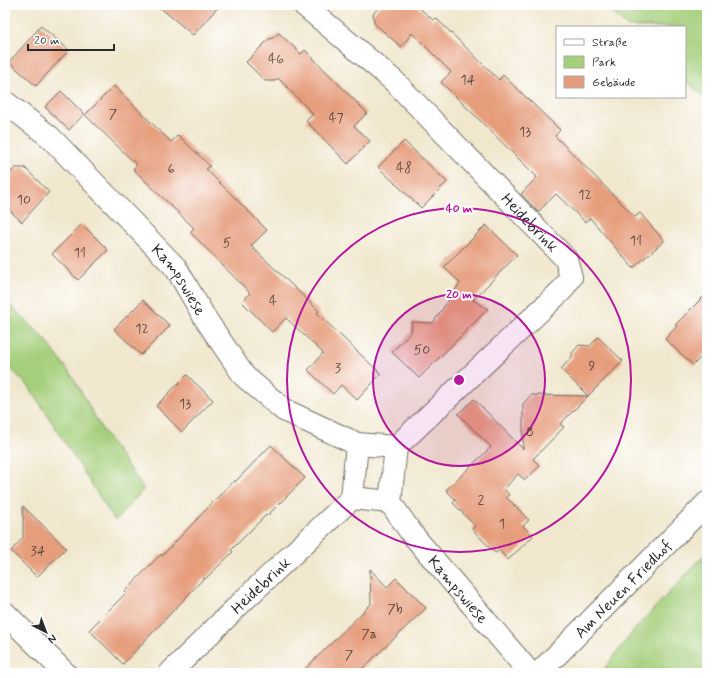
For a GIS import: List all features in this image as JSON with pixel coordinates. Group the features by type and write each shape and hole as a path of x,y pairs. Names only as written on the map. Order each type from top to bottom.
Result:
{"street":[{"name":"Heidebrink","path":"304,5 394,81 566,259 571,277 562,290 396,448"},
{"name":"Kampswiese","path":"5,102 50,137 176,268 205,318 244,376 284,410 357,444"},
{"path":"357,444 396,448 390,502 352,498 357,444"},
{"name":"Heidebrink","path":"170,673 245,599 352,498"},
{"name":"Kampswiese","path":"390,502 412,534 530,673"},
{"name":"Am Neuen Friedhof","path":"539,673 707,503"},
{"path":"5,613 64,673"}],"green space":[{"path":"604,5 707,5 707,100 686,81 686,26 627,26"},
{"path":"5,300 45,339 73,377 103,431 144,489 115,521 30,388 5,363"},
{"path":"707,552 707,673 601,673 635,629"}],"building":[{"path":"157,5 220,5 193,35"},
{"path":"416,5 433,20 436,18 499,80 503,75 560,130 555,136 635,217 640,213 664,241 633,268 590,218 585,222 556,194 538,212 521,194 537,177 441,82 451,72 412,33 401,47 374,23 373,14 380,6"},
{"path":"41,26 69,50 36,86 9,62"},
{"path":"279,33 301,54 305,50 367,113 354,126 370,141 348,164 306,121 313,114 278,78 275,81 265,81 246,62 269,39 273,38"},
{"path":"114,86 171,142 178,135 210,166 206,169 267,230 251,246 319,311 317,313 381,374 357,400 341,385 333,394 308,370 323,353 286,318 272,332 242,302 250,293 190,232 194,228 133,169 137,165 85,115"},
{"path":"61,91 84,114 69,130 45,107"},
{"path":"404,141 447,182 421,208 378,167"},
{"path":"15,168 25,168 49,192 22,222 5,206 5,184 8,181 8,175"},
{"path":"82,224 108,250 78,280 52,254"},
{"path":"486,225 517,255 473,300 488,309 419,378 392,352 411,332 412,322 433,323 460,283 444,267"},
{"path":"707,293 707,351 693,365 665,339 677,326 675,325"},
{"path":"143,300 170,326 141,355 114,329"},
{"path":"598,337 623,361 588,396 561,369 572,357 572,353 579,345 590,346"},
{"path":"187,375 213,400 182,432 156,406"},
{"path":"531,395 588,396 560,424 564,427 533,459 540,466 525,480 518,474 504,489 509,495 506,497 529,520 523,526 533,536 508,560 499,550 495,553 472,529 475,526 453,503 456,500 446,490 491,447 458,414 474,399 523,449 523,404"},
{"path":"271,445 305,478 231,550 233,552 205,579 204,578 123,664 89,630 126,593 124,592 161,554 162,556 234,480 235,482"},
{"path":"23,506 66,548 37,577 11,551 23,538"},
{"path":"370,569 387,587 396,578 426,608 358,673 301,673 371,604"}]}
